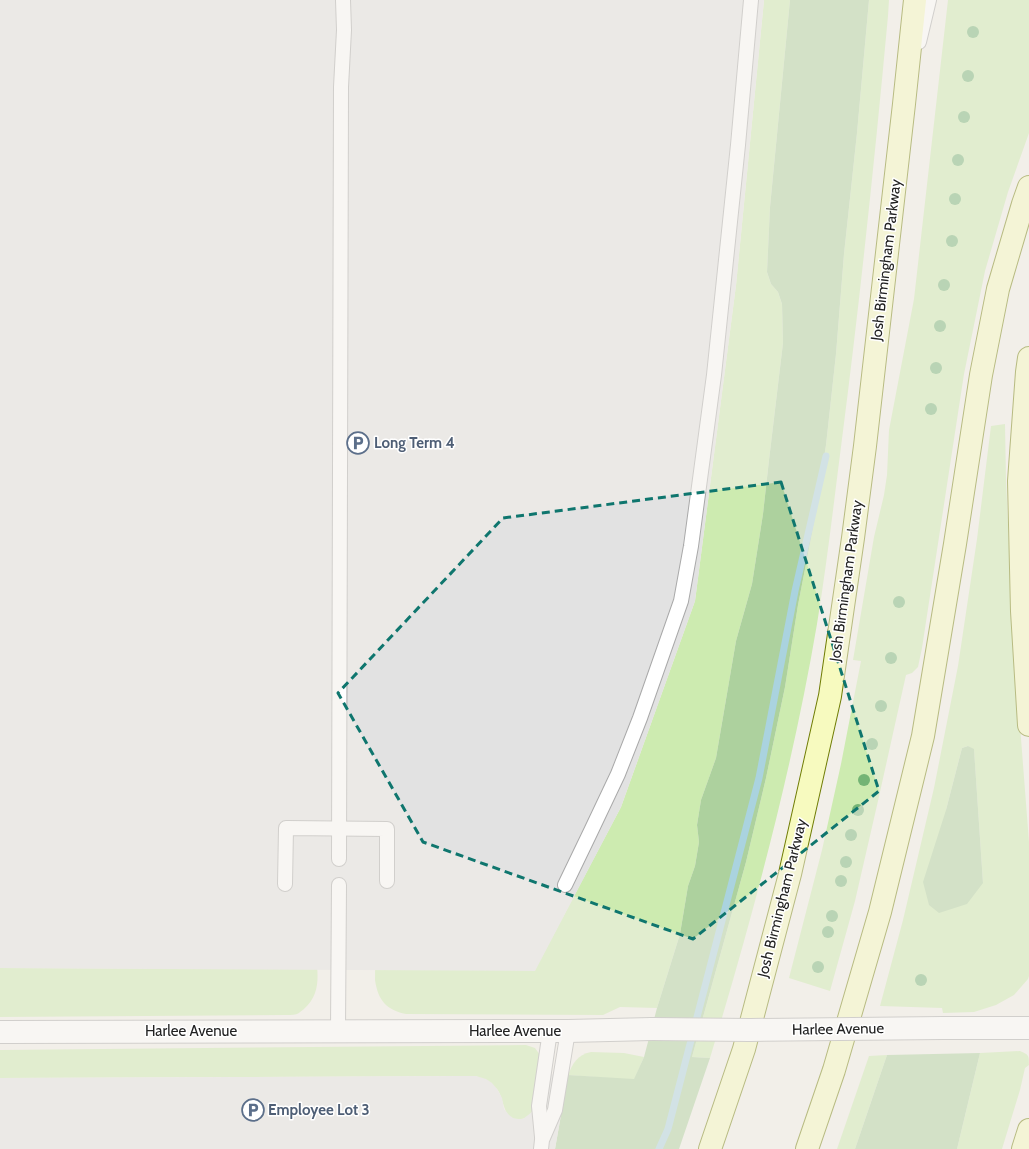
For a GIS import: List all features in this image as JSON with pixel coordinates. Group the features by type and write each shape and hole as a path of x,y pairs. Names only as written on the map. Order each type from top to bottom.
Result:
{"main road":[{"name":"Josh Birmingham Parkway","path":"710,1149 744,1048 790,874 830,696 854,530 915,0"},
{"path":"807,1149 834,1070 880,912 923,736 955,544 981,374 998,289 1029,187"},
{"path":"1029,358 1026,372 1019,481 1022,611 1029,725"},
{"path":"1022,1149 1029,1130"}],"street":[{"name":"Harlee Avenue","path":"0,1032 1029,1028"}],"lane":[{"path":"339,859 343,0"},
{"path":"565,885 618,774 640,718 681,601 693,532 714,375 751,0"},
{"path":"904,104 929,0"},
{"path":"285,884 286,828 387,828 387,881"},
{"path":"338,1031 339,885"},
{"path":"541,1144 555,1110 559,1031"}],"highlighted area":[{"path":"781,482 879,791 693,939 423,842 338,693 503,518"}],"green space":[{"path":"764,0 790,0 770,207 767,272 771,284 778,292 782,304 783,343 763,514 752,584 736,641 716,758 701,800 697,825 699,842 695,866 688,886 680,934 657,1008 620,1007 603,1015 406,1014 393,1010 384,1003 378,993 375,980 376,839 535,970 621,807 695,601 736,285"},
{"path":"790,0 869,0 844,254 836,354 826,445 785,687 766,778 746,862 692,1057 710,1058 679,1149 555,1149 568,1075 634,1079 644,1057 657,1008 680,934 688,886 695,866 699,842 697,825 701,800 716,758 736,641 752,584 763,514 783,343 782,304 778,292 771,284 767,272 770,207"},
{"path":"869,0 889,0 888,16 855,334 817,624 796,734 756,897 726,1004 710,1058 692,1057 746,862 766,778 785,687 798,605 813,528 826,445 836,354 844,254"},
{"path":"948,0 1029,0 1029,133 1008,192 985,271 964,374 918,667 912,673 906,675 855,901 830,991 789,978 822,850 841,764 861,661 853,660 874,537 884,495 887,475 889,430 914,299"},
{"path":"1005,424 1013,635 1029,842 1029,976 1014,995 996,1005 974,1012 943,1013 942,1008 880,1006 903,920 934,788 958,666 977,539 991,426","holes":["968,746 974,750 983,883 946,810 962,748"]},
{"path":"968,746 974,749 983,883 967,904 939,913 929,905 923,882 946,810 962,748"},
{"path":"316,955 318,977 316,991 304,1009 295,1015 0,1017 0,968 273,969"},
{"path":"526,1045 535,1048 540,1055 534,1107 526,1118 521,1119 510,1117 497,1089 476,1076 0,1078 0,1050"},
{"path":"1020,1051 1028,1056 1029,1065 1025,1068 1002,1149 957,1149 980,1053"},
{"path":"591,1052 624,1053 644,1057 634,1080 568,1075 579,1057"},
{"path":"980,1053 957,1149 855,1149 887,1055"},
{"path":"887,1055 855,1149 837,1149 869,1056"}],"shaded area":[{"name":"Long Term 4","path":"0,0 764,0 736,285 695,601 621,807 535,971 0,968"},
{"name":"Employee Lot 3","path":"540,1074 568,1075 555,1149 0,1149 0,1078 476,1076 486,1079 492,1083 502,1098 504,1109 509,1115 513,1118 523,1119 532,1112 534,1107"}],"waterway":[{"path":"659,1149 668,1129 759,778 795,591 826,456"}],"place":[{"name":"Long Term 4","path":"358,443"},
{"name":"Employee Lot 3","path":"253,1110"}]}
